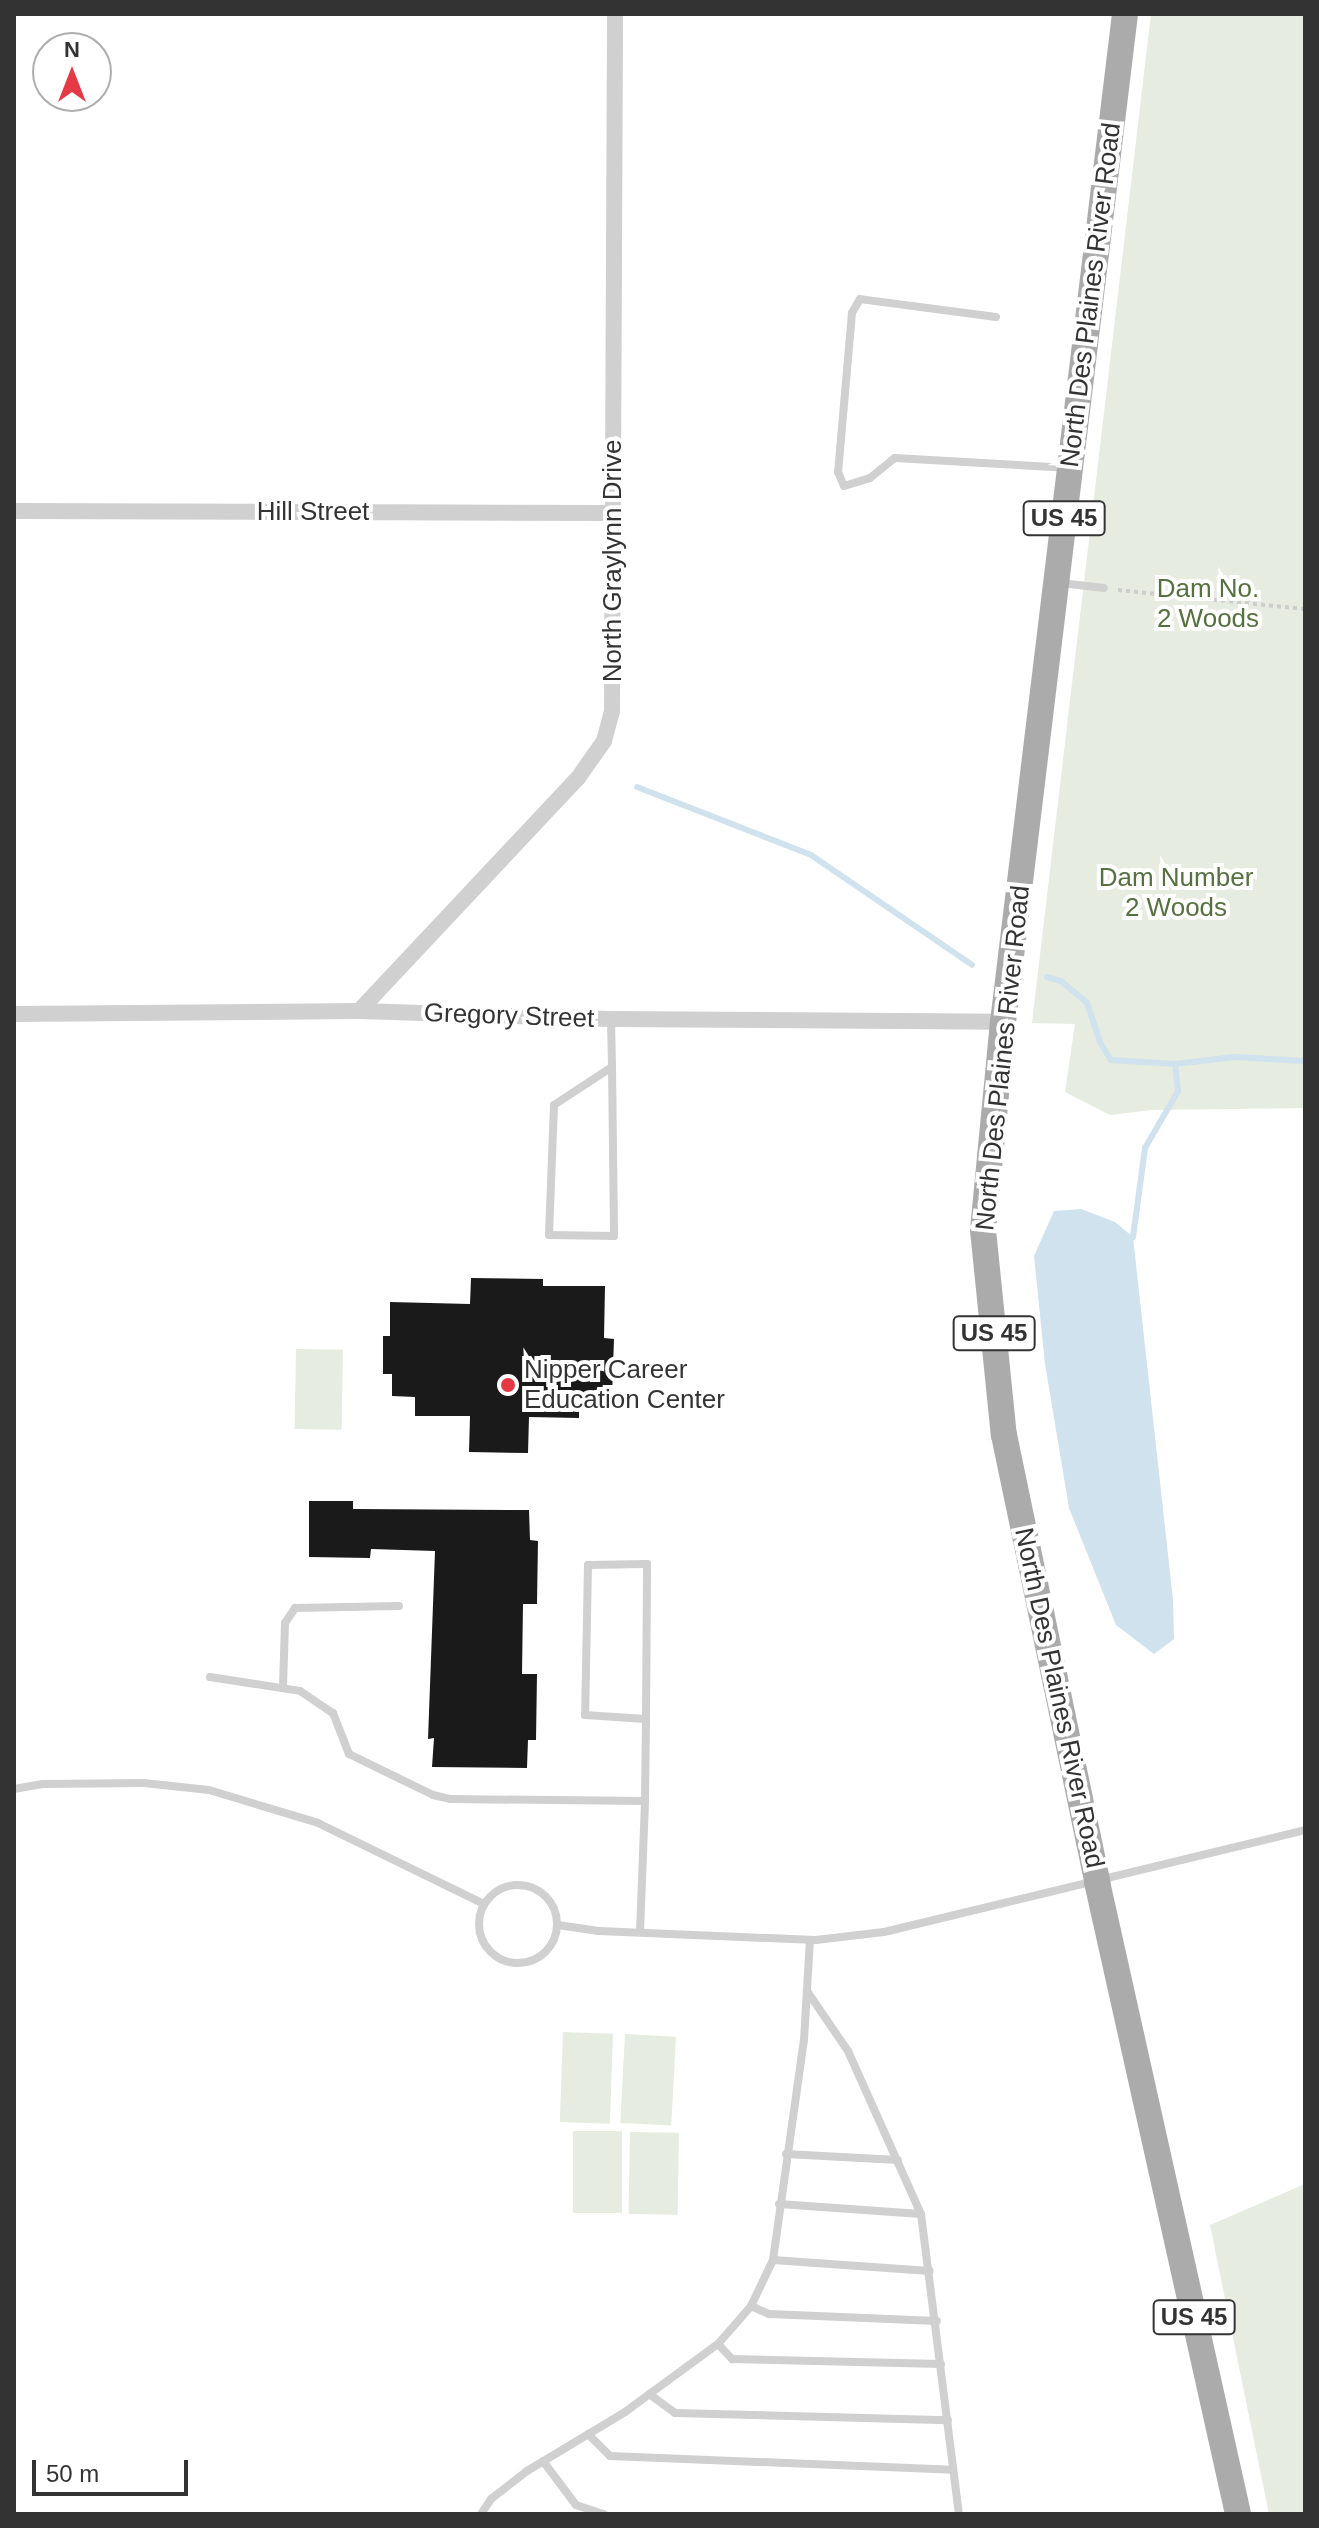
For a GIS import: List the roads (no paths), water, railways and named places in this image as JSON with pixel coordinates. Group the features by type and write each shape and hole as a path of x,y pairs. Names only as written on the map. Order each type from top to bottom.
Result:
{"main road":[{"name":"North Des Plaines River Road","path":"1125,14 1003,1022 983,1230 1004,1435 1097,1882 1238,2514"}],"street":[{"name":"North Graylynn Drive","path":"359,1011 578,778 604,741 612,712 615,14"},
{"name":"Hill Street","path":"14,511 613,513"},
{"name":"Gregory Street","path":"14,1014 359,1011 611,1019 1003,1022"}],"lane":[{"path":"996,317 860,299 852,313 838,472 844,486 870,478 895,458 1071,469"},
{"path":"1057,582 1104,588"},
{"path":"611,1019 612,1067 614,1236 549,1235 554,1105 612,1067"},
{"path":"640,1932 645,1801 646,1719 647,1564 588,1565 585,1715 646,1719"},
{"path":"283,1687 285,1623 295,1608 399,1606"},
{"path":"210,1677 300,1691 333,1713 349,1754 433,1795 450,1799 645,1801"},
{"path":"14,1789 43,1784 144,1783 209,1790 318,1823 484,1904"},
{"path":"558,1925 810,1940 884,1932 1305,1830"},
{"path":"529,1885 550,1900 558,1925 556,1938 539,1958 514,1963 501,1960 483,1942 479,1916 484,1904 503,1887 529,1885"},
{"path":"481,2514 491,2499 543,2461 649,2394 718,2344 751,2306 773,2260 804,2040 810,1940"},
{"path":"807,1990 848,2051 921,2214 937,2321 959,2514"},
{"path":"786,2154 898,2160"},
{"path":"779,2204 921,2214"},
{"path":"773,2260 930,2271"},
{"path":"751,2306 769,2314 937,2321"},
{"path":"718,2344 732,2359 941,2364"},
{"path":"649,2394 675,2413 948,2420"},
{"path":"588,2434 610,2456 953,2470"},
{"path":"543,2461 576,2505 604,2514"}],"water":[{"path":"1081,1209 1115,1222 1133,1237 1173,1600 1174,1639 1154,1654 1116,1625 1069,1508 1045,1364 1034,1256 1054,1211"}],"waterway":[{"path":"637,787 811,855 972,965"},
{"path":"1047,977 1061,981 1087,1003 1100,1042 1111,1060 1175,1064 1235,1057 1305,1061"},
{"path":"1133,1237 1145,1148 1178,1091 1175,1064"}],"place":[{"name":"Nipper Career Education Center","path":"508,1385"}],"park label":[{"name":"Dam No. 2 Woods","path":"1208,604"},
{"name":"Dam Number 2 Woods","path":"1176,893"}]}
